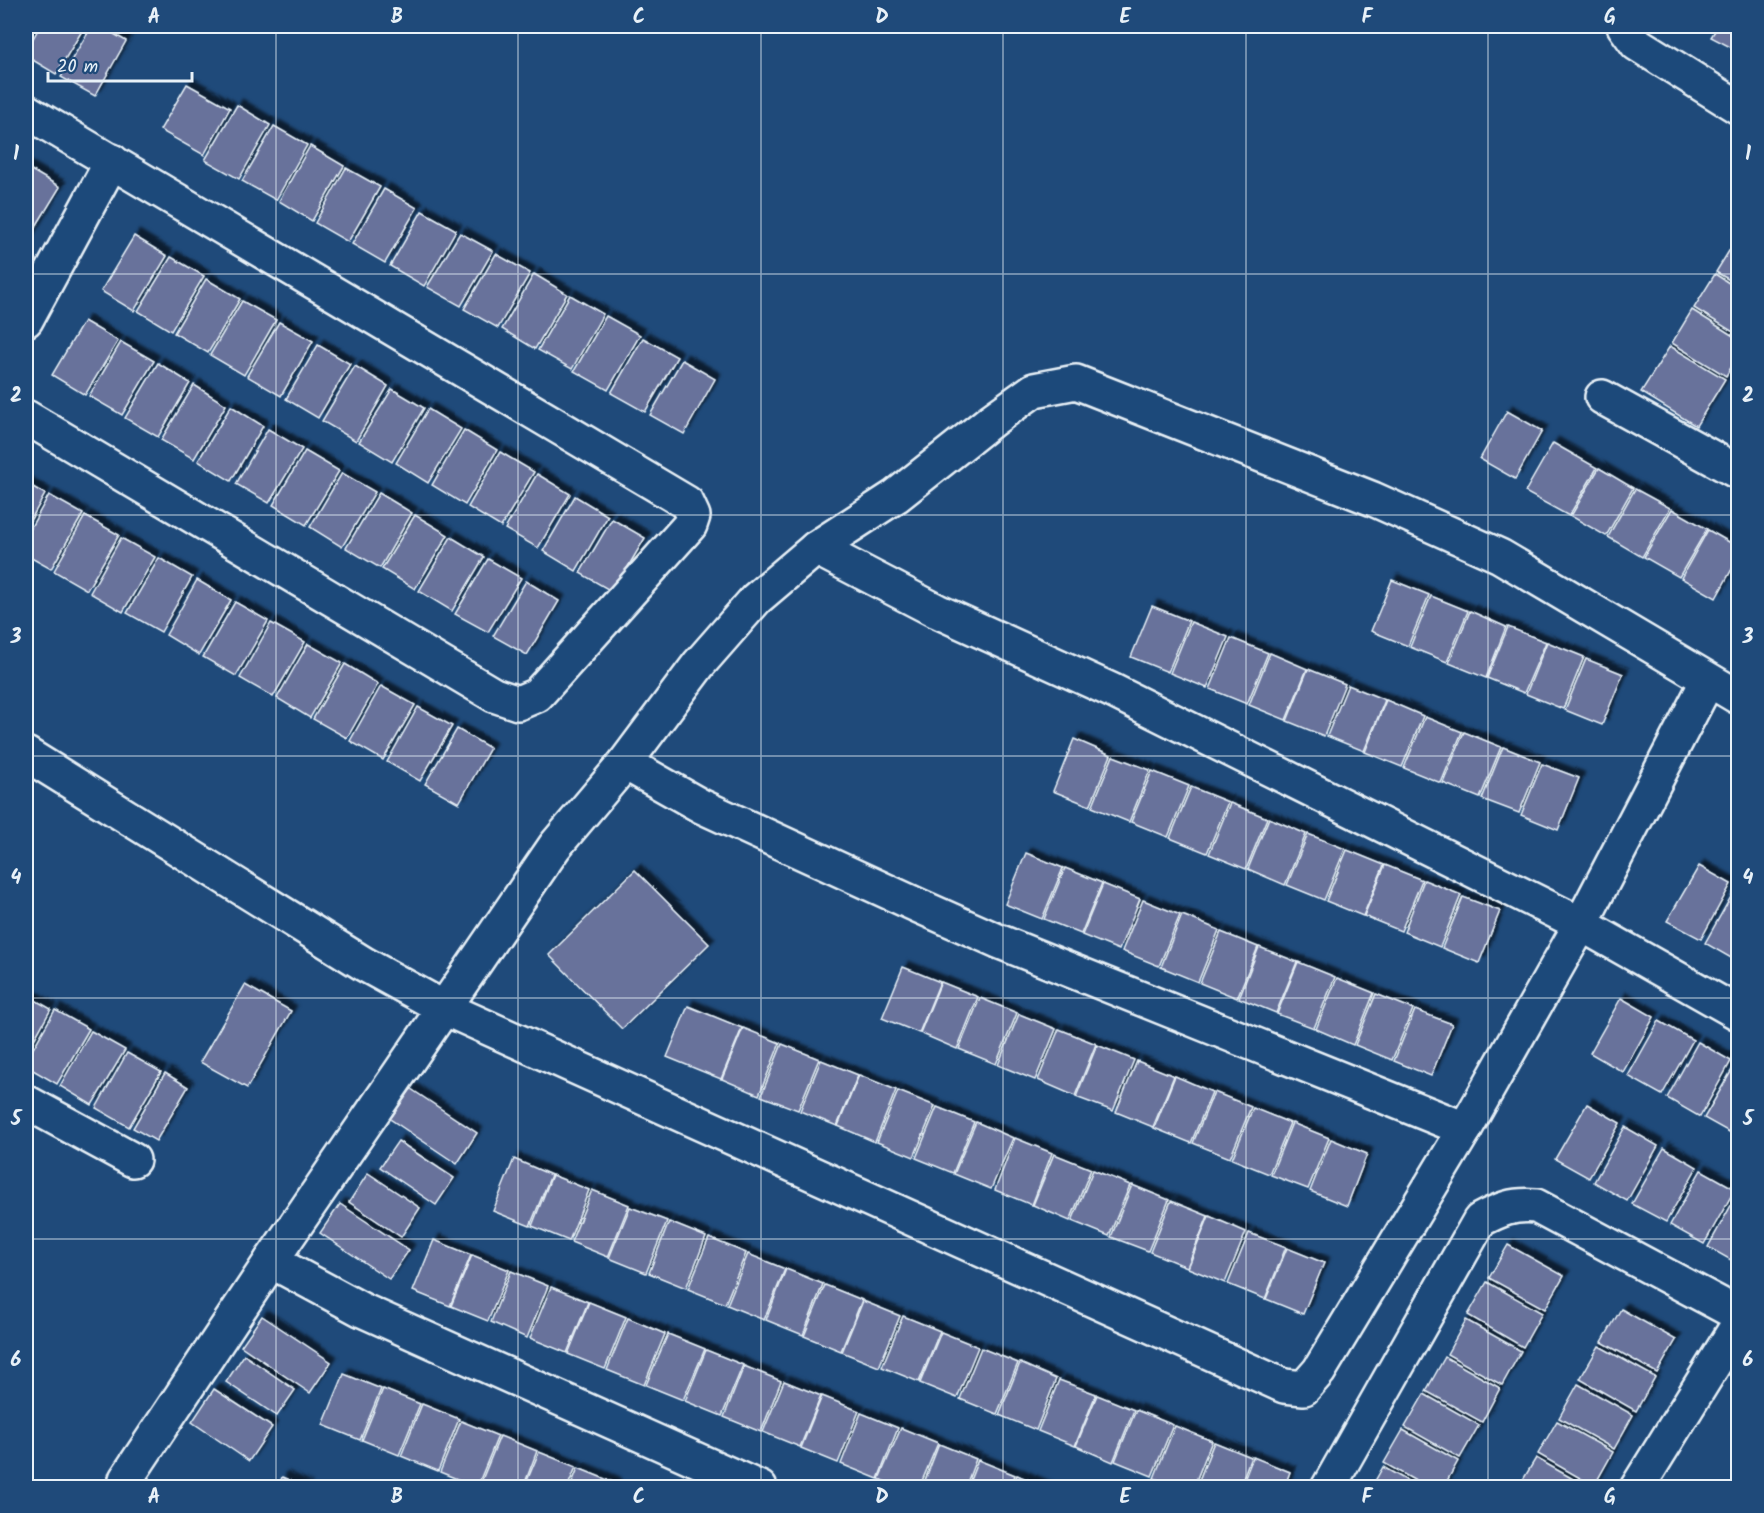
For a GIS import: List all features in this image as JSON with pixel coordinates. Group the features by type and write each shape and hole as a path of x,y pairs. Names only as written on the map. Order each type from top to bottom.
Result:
{"street":[{"path":"1624,26 1637,44 1738,107"},
{"path":"26,111 687,503 693,516 690,525 537,695 518,703 495,695 26,417"},
{"path":"26,320 112,161"},
{"path":"124,1488 126,1479 271,1261 555,846 625,763 699,664 756,599 816,548 896,496 1034,390 1076,382 1373,499 1500,555 1738,697"},
{"path":"1602,397 1738,472"},
{"path":"816,548 937,611 1111,690 1581,924 1738,1013"},
{"path":"26,754 364,964 444,1008 1284,1386 1304,1388 1319,1371 1465,1129 1581,924 1708,680"},
{"path":"625,763 701,806 998,941 1465,1129"},
{"path":"26,1102 133,1160"},
{"path":"1328,1488 1480,1220 1501,1209 1520,1205 1536,1206 1738,1314"},
{"path":"271,1261 362,1310 760,1488"},
{"path":"1637,1488 1738,1325"}],"building":[{"path":"26,26 35,26 26,42"},
{"path":"40,26 85,26 56,74 26,56 26,51"},
{"path":"92,26 100,26 126,41 95,96 61,77"},
{"path":"1718,26 1738,26 1738,51 1711,37"},
{"path":"187,84 230,108 204,155 160,130"},
{"path":"237,105 270,125 239,179 205,160"},
{"path":"274,126 307,145 276,200 242,181"},
{"path":"310,146 344,166 312,221 279,201"},
{"path":"26,167 60,187 27,241 26,240"},
{"path":"346,168 380,187 348,242 315,223"},
{"path":"384,189 417,208 385,263 352,244"},
{"path":"422,211 456,230 424,286 390,266"},
{"path":"460,233 493,251 461,306 427,287"},
{"path":"134,236 167,256 134,311 101,291"},
{"path":"1738,239 1738,285 1716,272"},
{"path":"496,254 530,273 498,328 464,309"},
{"path":"171,257 204,276 171,331 138,311"},
{"path":"534,274 567,294 535,349 502,329"},
{"path":"1715,274 1738,289 1738,335 1694,308"},
{"path":"206,279 240,299 208,353 174,333"},
{"path":"570,295 603,314 572,369 538,350"},
{"path":"242,301 276,320 244,375 210,355"},
{"path":"1692,310 1738,339 1738,356 1726,376 1672,343"},
{"path":"606,316 640,335 608,390 574,371"},
{"path":"84,321 118,341 85,395 52,375"},
{"path":"279,322 313,341 281,396 247,376"},
{"path":"643,338 677,357 645,412 611,393"},
{"path":"121,342 154,361 122,415 89,396"},
{"path":"318,345 350,364 318,418 286,399"},
{"path":"1670,346 1725,379 1696,426 1641,392"},
{"path":"682,360 715,379 684,434 650,415"},
{"path":"158,363 190,383 158,437 125,418"},
{"path":"355,366 388,386 356,441 322,421"},
{"path":"194,385 226,405 194,459 161,440"},
{"path":"392,389 424,408 392,462 359,442"},
{"path":"231,406 263,426 231,481 198,461"},
{"path":"428,409 461,429 428,483 396,463"},
{"path":"1507,411 1542,431 1515,479 1480,459"},
{"path":"268,429 302,449 269,503 236,484"},
{"path":"464,430 497,450 465,505 432,485"},
{"path":"1553,443 1597,468 1569,516 1525,492"},
{"path":"305,451 339,471 306,525 273,505"},
{"path":"500,452 534,472 501,527 468,507"},
{"path":"1599,468 1633,488 1606,536 1571,516"},
{"path":"342,473 375,492 342,547 310,527"},
{"path":"537,474 570,494 538,548 505,529"},
{"path":"26,483 45,494 26,528"},
{"path":"1635,489 1670,508 1642,557 1608,537"},
{"path":"379,493 412,513 380,568 346,548"},
{"path":"49,495 83,514 51,569 26,555 26,536"},
{"path":"575,496 608,516 576,571 543,551"},
{"path":"1672,509 1707,529 1679,577 1644,557"},
{"path":"415,515 448,535 415,589 382,569"},
{"path":"85,516 119,535 87,590 54,571"},
{"path":"612,519 645,538 613,592 580,573"},
{"path":"1708,530 1738,547 1738,558 1716,598 1681,578"},
{"path":"451,537 484,557 452,611 419,591"},
{"path":"121,538 155,557 123,612 90,593"},
{"path":"159,558 192,577 161,632 127,613"},
{"path":"488,559 521,578 488,632 455,614"},
{"path":"197,580 231,600 199,655 166,635"},
{"path":"1392,580 1429,595 1408,646 1371,631"},
{"path":"526,581 559,601 527,655 493,636"},
{"path":"1431,596 1468,611 1447,662 1410,647"},
{"path":"235,602 268,621 236,676 203,657"},
{"path":"1152,606 1189,621 1168,672 1131,657"},
{"path":"1470,611 1506,627 1486,678 1449,663"},
{"path":"1191,622 1228,637 1207,688 1170,673"},
{"path":"271,623 305,642 273,697 240,678"},
{"path":"1508,627 1546,642 1524,693 1487,678"},
{"path":"1231,638 1268,653 1247,704 1210,689"},
{"path":"1547,642 1584,657 1563,709 1526,694"},
{"path":"308,644 342,663 310,718 277,698"},
{"path":"1270,653 1307,669 1286,720 1249,705"},
{"path":"1586,659 1623,674 1602,725 1565,710"},
{"path":"345,664 378,684 347,738 313,719"},
{"path":"1308,669 1345,684 1324,736 1287,721"},
{"path":"1348,685 1385,700 1364,751 1327,736"},
{"path":"381,686 415,705 383,760 350,741"},
{"path":"1386,700 1423,716 1402,767 1365,752"},
{"path":"418,707 452,726 420,781 387,762"},
{"path":"1425,717 1462,732 1441,783 1404,768"},
{"path":"457,729 490,748 459,803 425,784"},
{"path":"1464,732 1501,747 1480,798 1443,783"},
{"path":"1074,739 1111,755 1090,806 1053,791"},
{"path":"1503,747 1540,762 1519,813 1482,799"},
{"path":"1113,756 1150,770 1129,822 1092,807"},
{"path":"1542,764 1579,778 1558,830 1521,815"},
{"path":"1152,771 1189,786 1168,837 1131,822"},
{"path":"1191,787 1228,802 1207,853 1170,838"},
{"path":"1230,803 1267,818 1246,869 1209,854"},
{"path":"1269,818 1306,834 1285,885 1248,869"},
{"path":"1308,834 1345,849 1324,900 1287,885"},
{"path":"1347,850 1384,865 1363,916 1326,901"},
{"path":"1026,853 1063,868 1042,919 1005,904"},
{"path":"1385,865 1422,880 1401,931 1364,916"},
{"path":"1699,866 1731,884 1701,939 1667,921"},
{"path":"1065,868 1102,883 1081,934 1044,919"},
{"path":"635,870 709,944 622,1029 549,955"},
{"path":"1424,880 1461,895 1440,947 1404,932"},
{"path":"1103,884 1140,899 1119,950 1082,935"},
{"path":"1736,888 1738,889 1738,962 1705,943"},
{"path":"1463,897 1500,911 1479,963 1442,948"},
{"path":"1143,900 1180,915 1159,966 1122,951"},
{"path":"1182,915 1219,930 1198,982 1161,967"},
{"path":"1221,932 1258,947 1237,998 1200,983"},
{"path":"1259,947 1297,962 1276,1013 1239,998"},
{"path":"1298,962 1335,977 1314,1028 1277,1014"},
{"path":"903,967 940,982 919,1033 882,1018"},
{"path":"1337,978 1374,993 1353,1045 1316,1029"},
{"path":"941,982 978,997 957,1049 920,1033"},
{"path":"245,985 291,1011 247,1088 200,1062"},
{"path":"1376,994 1413,1009 1392,1060 1355,1045"},
{"path":"26,995 51,1009 26,1054"},
{"path":"980,998 1017,1013 996,1064 959,1049"},
{"path":"1621,998 1654,1017 1623,1072 1590,1053"},
{"path":"688,1006 742,1028 721,1079 667,1057"},
{"path":"55,1010 89,1029 57,1084 26,1066 26,1061"},
{"path":"1415,1010 1452,1024 1431,1076 1394,1061"},
{"path":"1019,1014 1056,1029 1035,1080 998,1065"},
{"path":"1659,1021 1693,1040 1662,1095 1628,1076"},
{"path":"743,1028 780,1043 759,1095 722,1079"},
{"path":"1059,1029 1096,1044 1075,1096 1038,1080"},
{"path":"91,1031 125,1050 92,1105 60,1086"},
{"path":"1698,1042 1731,1061 1700,1117 1667,1098"},
{"path":"782,1044 819,1059 798,1110 761,1096"},
{"path":"1097,1045 1134,1060 1113,1111 1076,1097"},
{"path":"127,1053 161,1072 129,1127 96,1108"},
{"path":"821,1060 858,1075 837,1126 800,1111"},
{"path":"1137,1061 1174,1076 1153,1127 1116,1112"},
{"path":"1736,1063 1738,1065 1738,1137 1704,1118"},
{"path":"165,1073 188,1087 156,1141 133,1128"},
{"path":"859,1075 896,1090 875,1142 838,1126"},
{"path":"1175,1076 1212,1092 1191,1143 1154,1128"},
{"path":"411,1089 477,1133 457,1164 390,1119"},
{"path":"898,1091 935,1106 914,1157 877,1142"},
{"path":"1214,1092 1251,1107 1230,1158 1193,1143"},
{"path":"1587,1104 1620,1123 1589,1178 1555,1159"},
{"path":"937,1107 974,1122 953,1173 916,1158"},
{"path":"1253,1108 1290,1123 1269,1174 1232,1159"},
{"path":"976,1122 1013,1138 991,1189 954,1174"},
{"path":"1292,1123 1329,1138 1308,1189 1271,1175"},
{"path":"1625,1127 1658,1146 1627,1201 1594,1182"},
{"path":"1015,1138 1052,1153 1032,1205 995,1190"},
{"path":"1331,1139 1367,1154 1347,1206 1310,1191"},
{"path":"398,1141 454,1178 436,1205 380,1167"},
{"path":"1664,1148 1697,1167 1666,1222 1632,1204"},
{"path":"1054,1154 1091,1169 1070,1221 1033,1205"},
{"path":"514,1159 551,1175 530,1226 493,1211"},
{"path":"1093,1170 1130,1185 1109,1236 1072,1221"},
{"path":"1701,1170 1735,1189 1704,1244 1670,1225"},
{"path":"368,1173 420,1208 401,1237 349,1202"},
{"path":"552,1175 589,1190 569,1241 532,1226"},
{"path":"1132,1185 1169,1200 1148,1251 1111,1237"},
{"path":"592,1190 629,1205 608,1257 571,1242"},
{"path":"1738,1193 1738,1264 1708,1247"},
{"path":"1171,1201 1208,1216 1187,1267 1150,1252"},
{"path":"340,1204 409,1250 389,1279 320,1233"},
{"path":"630,1207 667,1221 646,1273 609,1258"},
{"path":"1209,1216 1246,1232 1225,1283 1188,1268"},
{"path":"669,1222 706,1237 686,1288 649,1273"},
{"path":"1249,1233 1286,1247 1265,1299 1228,1284"},
{"path":"709,1238 746,1253 725,1304 688,1289"},
{"path":"434,1240 471,1255 450,1306 413,1291"},
{"path":"1508,1245 1564,1276 1545,1309 1489,1278"},
{"path":"1287,1248 1324,1263 1303,1314 1266,1299"},
{"path":"748,1254 785,1269 764,1320 727,1305"},
{"path":"472,1255 509,1270 488,1321 451,1306"},
{"path":"786,1269 823,1284 803,1335 766,1320"},
{"path":"511,1271 548,1286 527,1338 491,1322"},
{"path":"1487,1282 1542,1313 1523,1347 1468,1315"},
{"path":"825,1285 862,1300 841,1351 804,1336"},
{"path":"551,1287 588,1302 567,1353 530,1338"},
{"path":"863,1301 900,1316 879,1367 842,1352"},
{"path":"589,1302 626,1317 605,1369 568,1354"},
{"path":"1621,1309 1676,1340 1657,1373 1602,1342"},
{"path":"262,1316 331,1362 310,1393 241,1346"},
{"path":"903,1316 940,1331 919,1382 882,1367"},
{"path":"628,1318 665,1334 644,1385 607,1370"},
{"path":"1466,1320 1521,1351 1502,1385 1447,1354"},
{"path":"941,1332 978,1347 957,1398 920,1383"},
{"path":"668,1334 705,1349 683,1400 646,1385"},
{"path":"1599,1346 1655,1377 1636,1411 1580,1379"},
{"path":"981,1348 1018,1363 997,1414 960,1399"},
{"path":"706,1350 743,1365 722,1416 685,1401"},
{"path":"244,1355 295,1390 277,1416 226,1382"},
{"path":"1445,1357 1500,1388 1482,1422 1426,1391"},
{"path":"1020,1363 1056,1379 1036,1430 999,1415"},
{"path":"744,1366 781,1381 761,1432 724,1417"},
{"path":"344,1374 381,1389 360,1440 323,1425"},
{"path":"1059,1380 1096,1394 1075,1446 1038,1431"},
{"path":"784,1381 821,1396 800,1447 763,1432"},
{"path":"1578,1384 1633,1415 1614,1449 1559,1418"},
{"path":"214,1389 272,1427 249,1461 192,1422"},
{"path":"383,1389 420,1404 399,1455 362,1440"},
{"path":"1424,1394 1479,1425 1460,1458 1405,1427"},
{"path":"1097,1395 1134,1410 1113,1462 1076,1446"},
{"path":"822,1396 859,1411 838,1463 801,1448"},
{"path":"422,1404 459,1419 438,1471 401,1456"},
{"path":"1136,1410 1173,1425 1152,1476 1115,1461"},
{"path":"861,1413 898,1428 878,1479 841,1464"},
{"path":"461,1421 498,1436 477,1487 440,1472"},
{"path":"1557,1421 1613,1452 1594,1486 1538,1454"},
{"path":"1175,1426 1212,1441 1193,1488 1179,1488 1154,1478"},
{"path":"901,1428 938,1443 919,1488 900,1488 879,1479"},
{"path":"1403,1430 1458,1461 1443,1488 1428,1488 1384,1463"},
{"path":"500,1436 537,1451 523,1488 479,1487"},
{"path":"1214,1442 1251,1457 1239,1488 1196,1488"},
{"path":"939,1444 976,1459 965,1488 922,1488"},
{"path":"539,1452 576,1467 567,1488 524,1488"},
{"path":"1253,1457 1290,1472 1284,1488 1241,1488"},
{"path":"1536,1458 1589,1488 1518,1488"},
{"path":"978,1460 1015,1475 1010,1488 967,1488"},
{"path":"1383,1467 1420,1488 1371,1488"},
{"path":"578,1468 615,1483 613,1488 570,1488"},
{"path":"1017,1475 1047,1488 1012,1488"},
{"path":"282,1477 307,1488 278,1488"}]}
